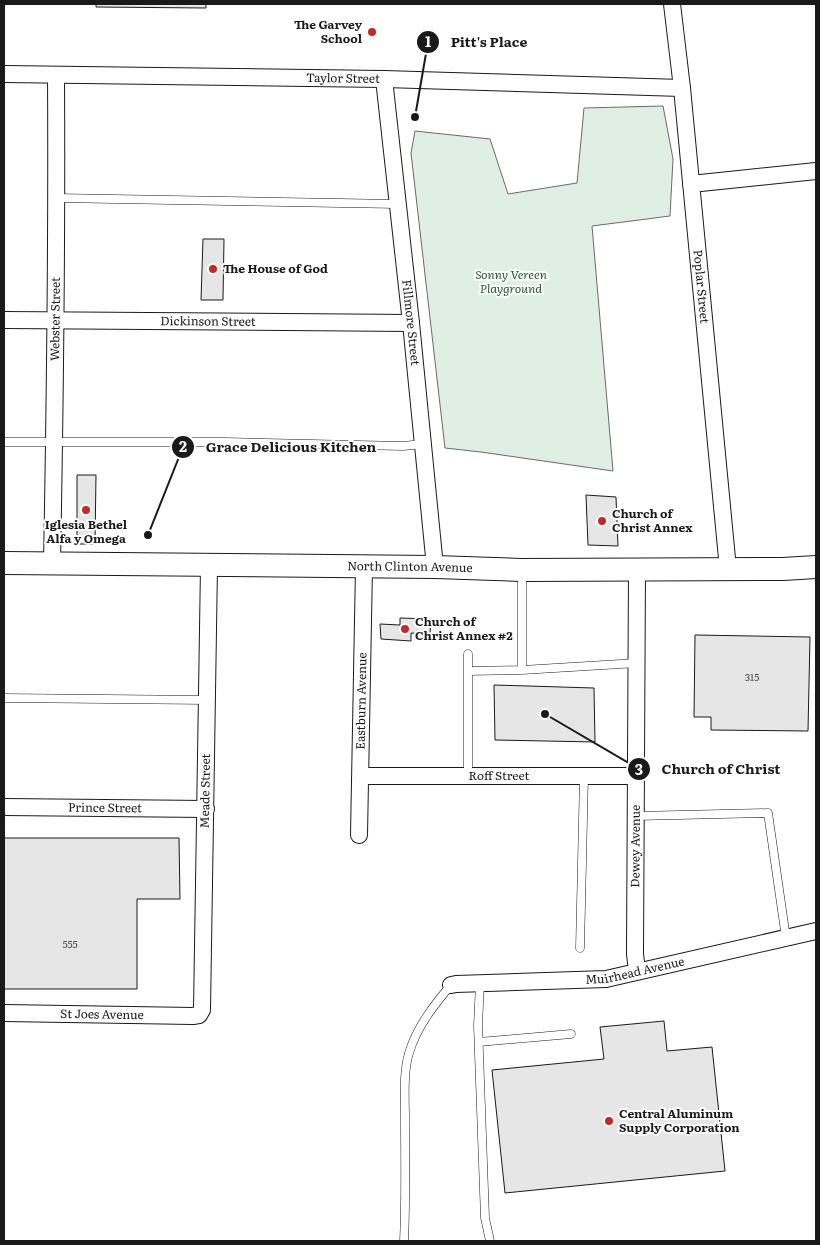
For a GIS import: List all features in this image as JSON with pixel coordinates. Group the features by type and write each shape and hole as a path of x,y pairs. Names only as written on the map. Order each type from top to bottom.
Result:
{"street":[{"name":"Poplar Street","path":"672,4 692,184 728,569"},
{"name":"Taylor Street","path":"4,74 384,79 682,88"},
{"name":"Webster Street","path":"52,564 57,198 56,75"},
{"name":"Fillmore Street","path":"384,79 435,567"},
{"path":"692,184 816,171"},
{"name":"Dickinson Street","path":"4,320 411,323"},
{"name":"North Clinton Avenue","path":"4,563 435,567 522,570 783,569 816,567"},
{"name":"Meade Street","path":"199,1015 204,1001 209,566"},
{"name":"Eastburn Avenue","path":"359,835 364,567"},
{"name":"Dewey Avenue","path":"637,570 635,954 637,971"},
{"name":"Roff Street","path":"361,776 636,776"},
{"name":"Prince Street","path":"4,807 206,809"},
{"name":"Muirhead Avenue","path":"451,985 606,979 816,931"},
{"name":"St Joes Avenue","path":"4,1013 199,1015"}],"lane":[{"path":"57,198 397,204"},
{"path":"4,442 226,442 403,446 423,444"},
{"path":"522,570 522,670"},
{"path":"468,654 468,776"},
{"path":"468,671 522,670 637,662"},
{"path":"4,698 207,700"},
{"path":"580,948 584,776"},
{"path":"636,816 768,813 786,938"},
{"path":"480,983 478,1026 485,1218 490,1241"},
{"path":"404,1241 405,1089 408,1055 416,1034 432,1007 451,985"},
{"path":"479,1042 571,1034"}],"green space":[{"name":"Sonny Vereen Playground","path":"663,106 673,159 670,216 592,226 613,471 445,448 411,153 415,131 490,139 508,194 577,183 584,108"}],"building":[{"path":"96,4 206,4 206,8 96,7"},
{"name":"The House of God","path":"203,239 224,239 223,300 201,300"},
{"name":"Iglesia Bethel Alfa y Omega","path":"77,475 96,475 95,544 77,544"},
{"name":"Church of Christ Annex","path":"586,495 616,497 618,546 588,545"},
{"name":"Church of Christ Annex #2","path":"400,618 431,619 430,634 411,633 411,641 381,639 380,624 400,625"},
{"path":"695,635 810,637 808,731 711,730 711,717 694,717"},
{"path":"494,685 594,688 595,742 495,740"},
{"path":"4,838 179,838 180,899 137,899 137,989 4,989"},
{"name":"Central Aluminum Supply Corporation","path":"664,1021 667,1051 712,1047 725,1171 505,1193 492,1070 604,1059 600,1027"}],"place":[{"name":"The Garvey School","path":"372,32"},
{"name":"Pitt's Place","path":"415,117"},
{"name":"The House of God","path":"213,269"},
{"name":"Iglesia Bethel Alfa y Omega","path":"86,510"},
{"name":"Church of Christ Annex","path":"602,521"},
{"name":"Grace Delicious Kitchen","path":"148,535"},
{"name":"Church of Christ Annex #2","path":"405,629"},
{"name":"Church of Christ","path":"545,714"},
{"name":"Central Aluminum Supply Corporation","path":"609,1121"}]}
